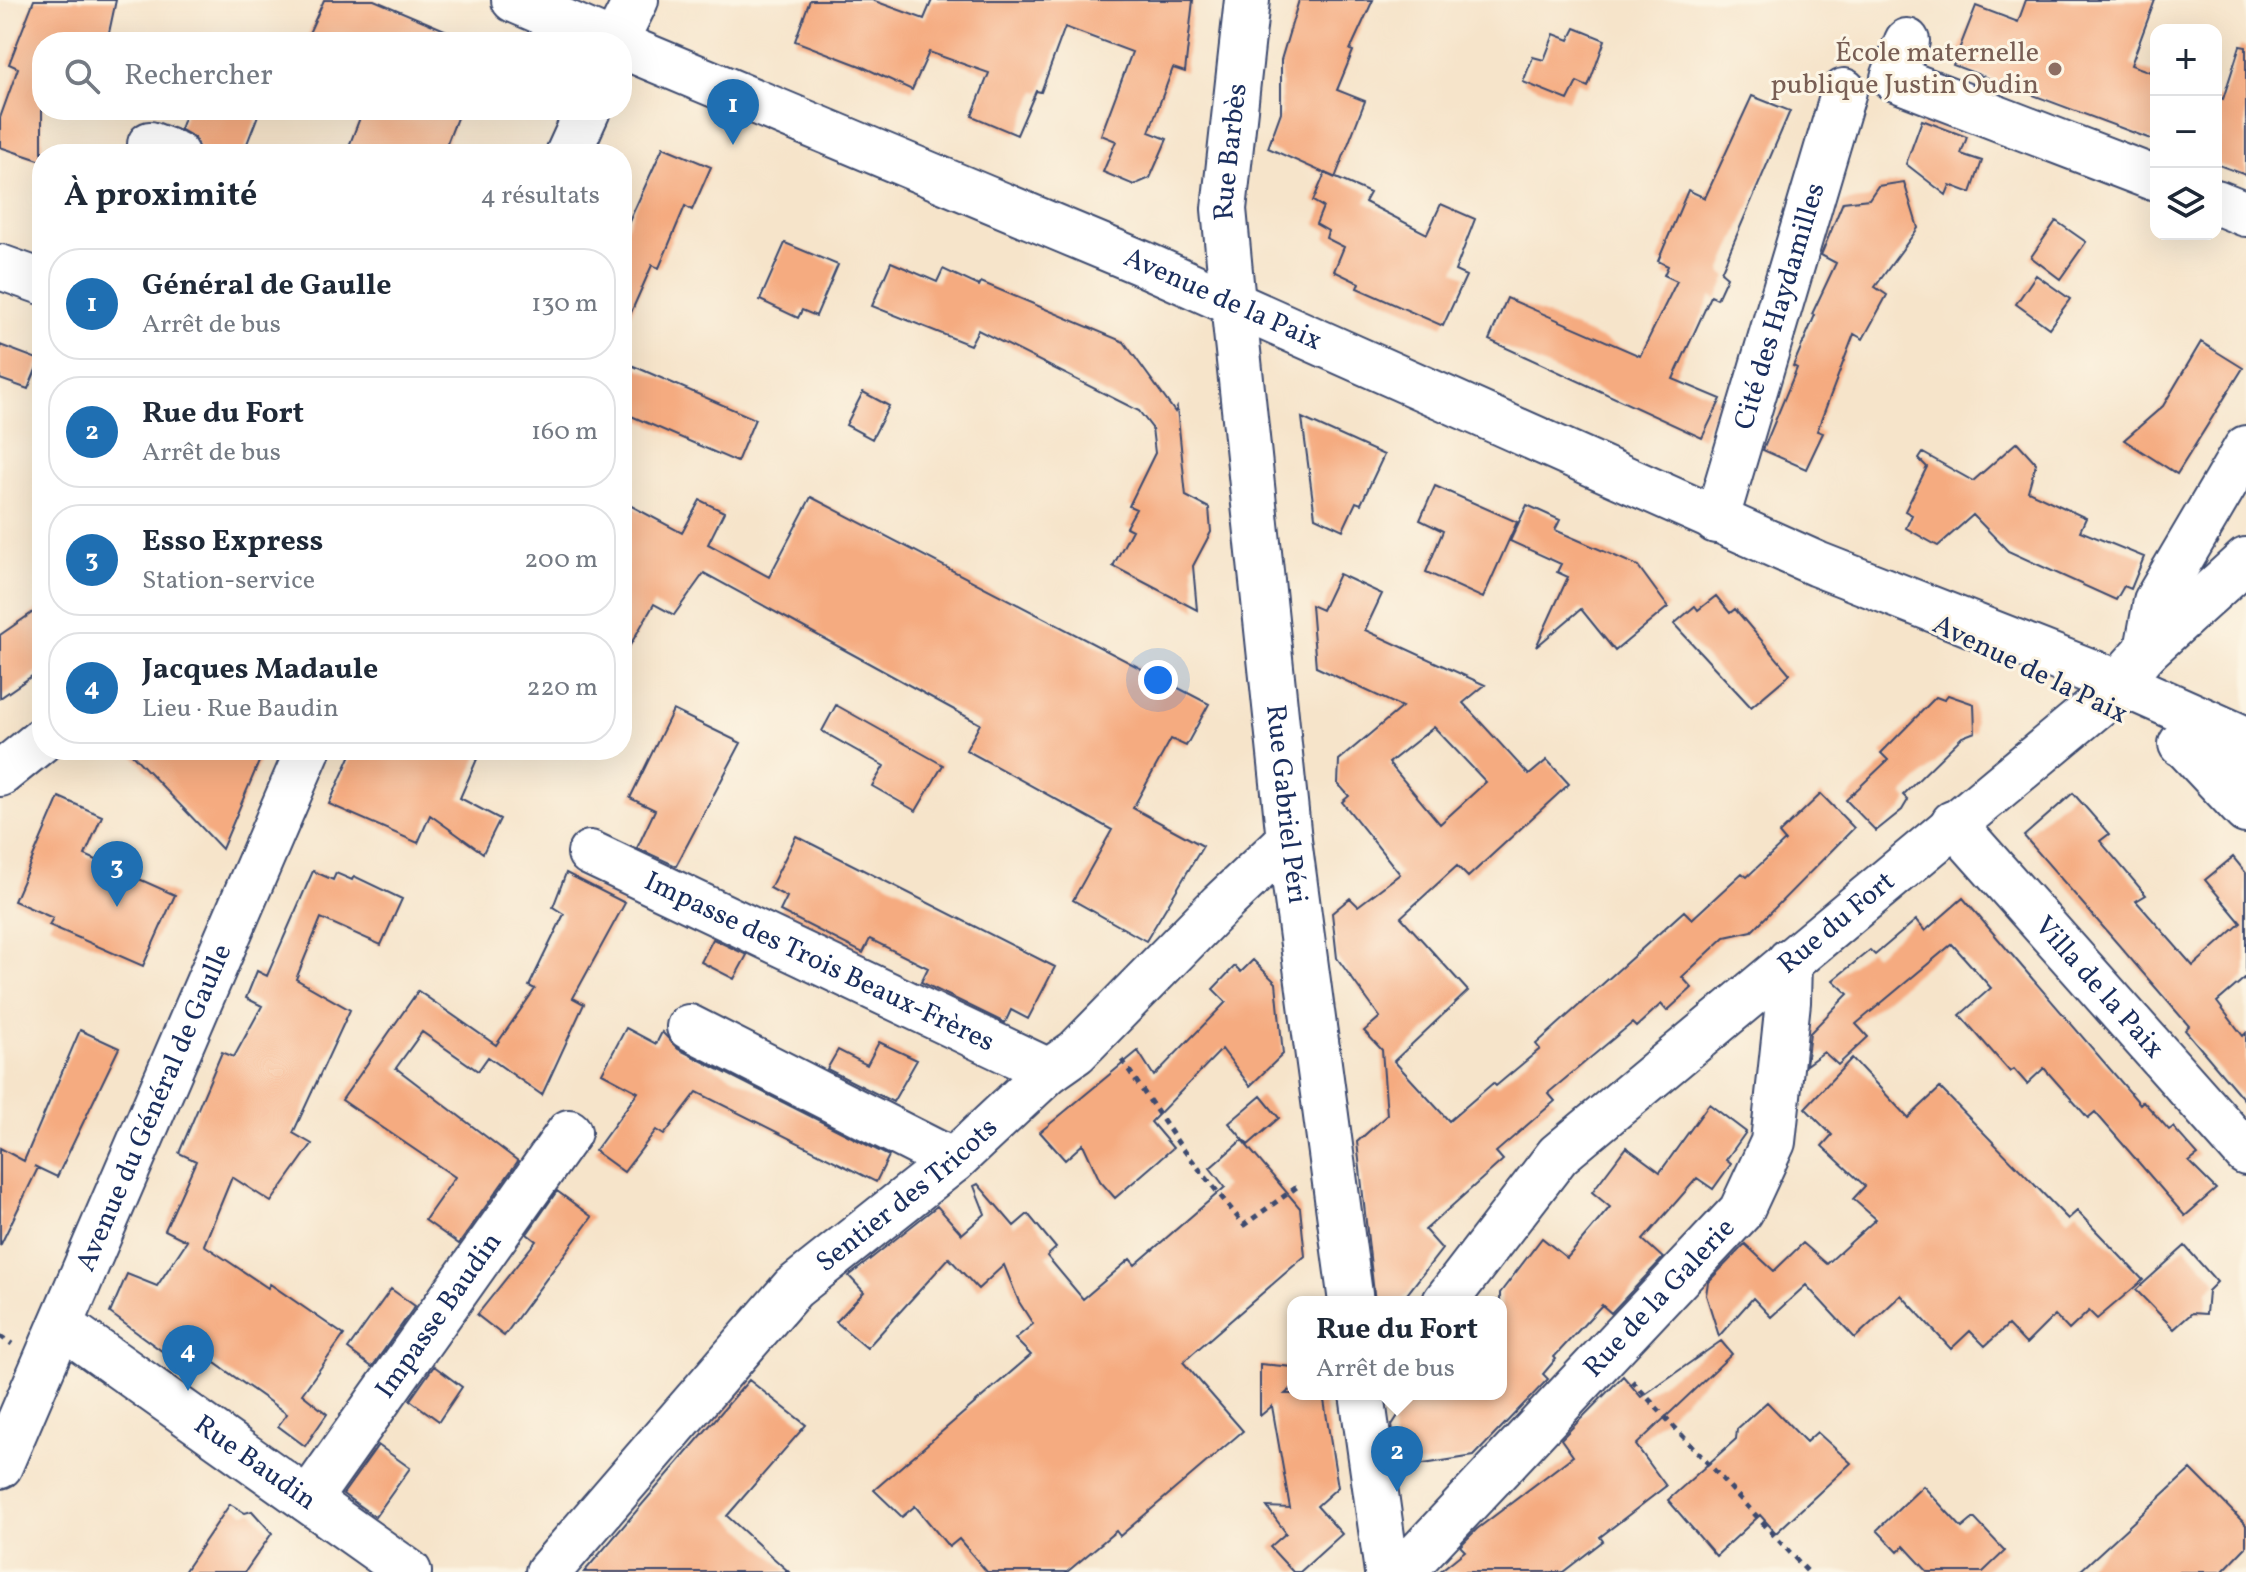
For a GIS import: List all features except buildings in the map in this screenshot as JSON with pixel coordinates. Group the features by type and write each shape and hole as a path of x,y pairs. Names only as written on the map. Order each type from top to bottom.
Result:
{"street":[{"path":"514,0 589,32"},
{"path":"618,32 636,0"},
{"name":"Rue Barbès","path":"1233,303 1224,209 1247,0"},
{"path":"1907,41 1893,78 2150,177"},
{"name":"Avenue de la Paix","path":"632,50 1233,303 1716,521 2108,693 2246,739"},
{"name":"Cité des Haydamilles","path":"1716,521 1844,91"},
{"path":"573,144 583,120"},
{"path":"2222,204 2246,214"},
{"path":"0,267 32,278"},
{"name":"Rue Gabriel Péri","path":"1233,303 1289,840 1350,1296"},
{"path":"2147,650 2156,601 2246,448"},
{"name":"Rue du Fort","path":"1450,1296 1558,1155 2108,693 2147,650 2246,560"},
{"name":"Avenue de la Paix","path":"2108,693 2184,745 2246,773"},
{"path":"2184,745 2246,811"},
{"path":"0,774 32,748"},
{"name":"Avenue du Général de Gaulle","path":"0,1466 304,760"},
{"name":"Villa de la Paix","path":"1953,823 2246,1153"},
{"name":"Sentier des Tricots","path":"548,1572 793,1288 953,1161 1049,1071 1101,1030 1221,904 1289,840"},
{"name":"Impasse des Trois Beaux-Frères","path":"590,853 1049,1071"},
{"name":"Rue de la Galerie","path":"1402,1572 1741,1211 1773,1142 1789,961"},
{"path":"689,1027 953,1161"},
{"name":"Impasse Baudin","path":"308,1500 569,1132"},
{"name":"Rue Baudin","path":"61,1325 409,1572"},
{"path":"1363,1400 1387,1572"}],"path":[{"path":"1101,1030 1179,1144 1244,1225 1333,1162"},
{"path":"1607,1354 1808,1572"}],"place":[{"name":"École maternelle publique Justin Oudin","path":"2055,69"},
{"name":"Général de Gaulle","path":"733,145"},
{"name":"Esso Express","path":"117,907"},
{"name":"Jacques Madaule","path":"188,1391"},
{"name":"Rue du Fort","path":"1397,1492"}]}
